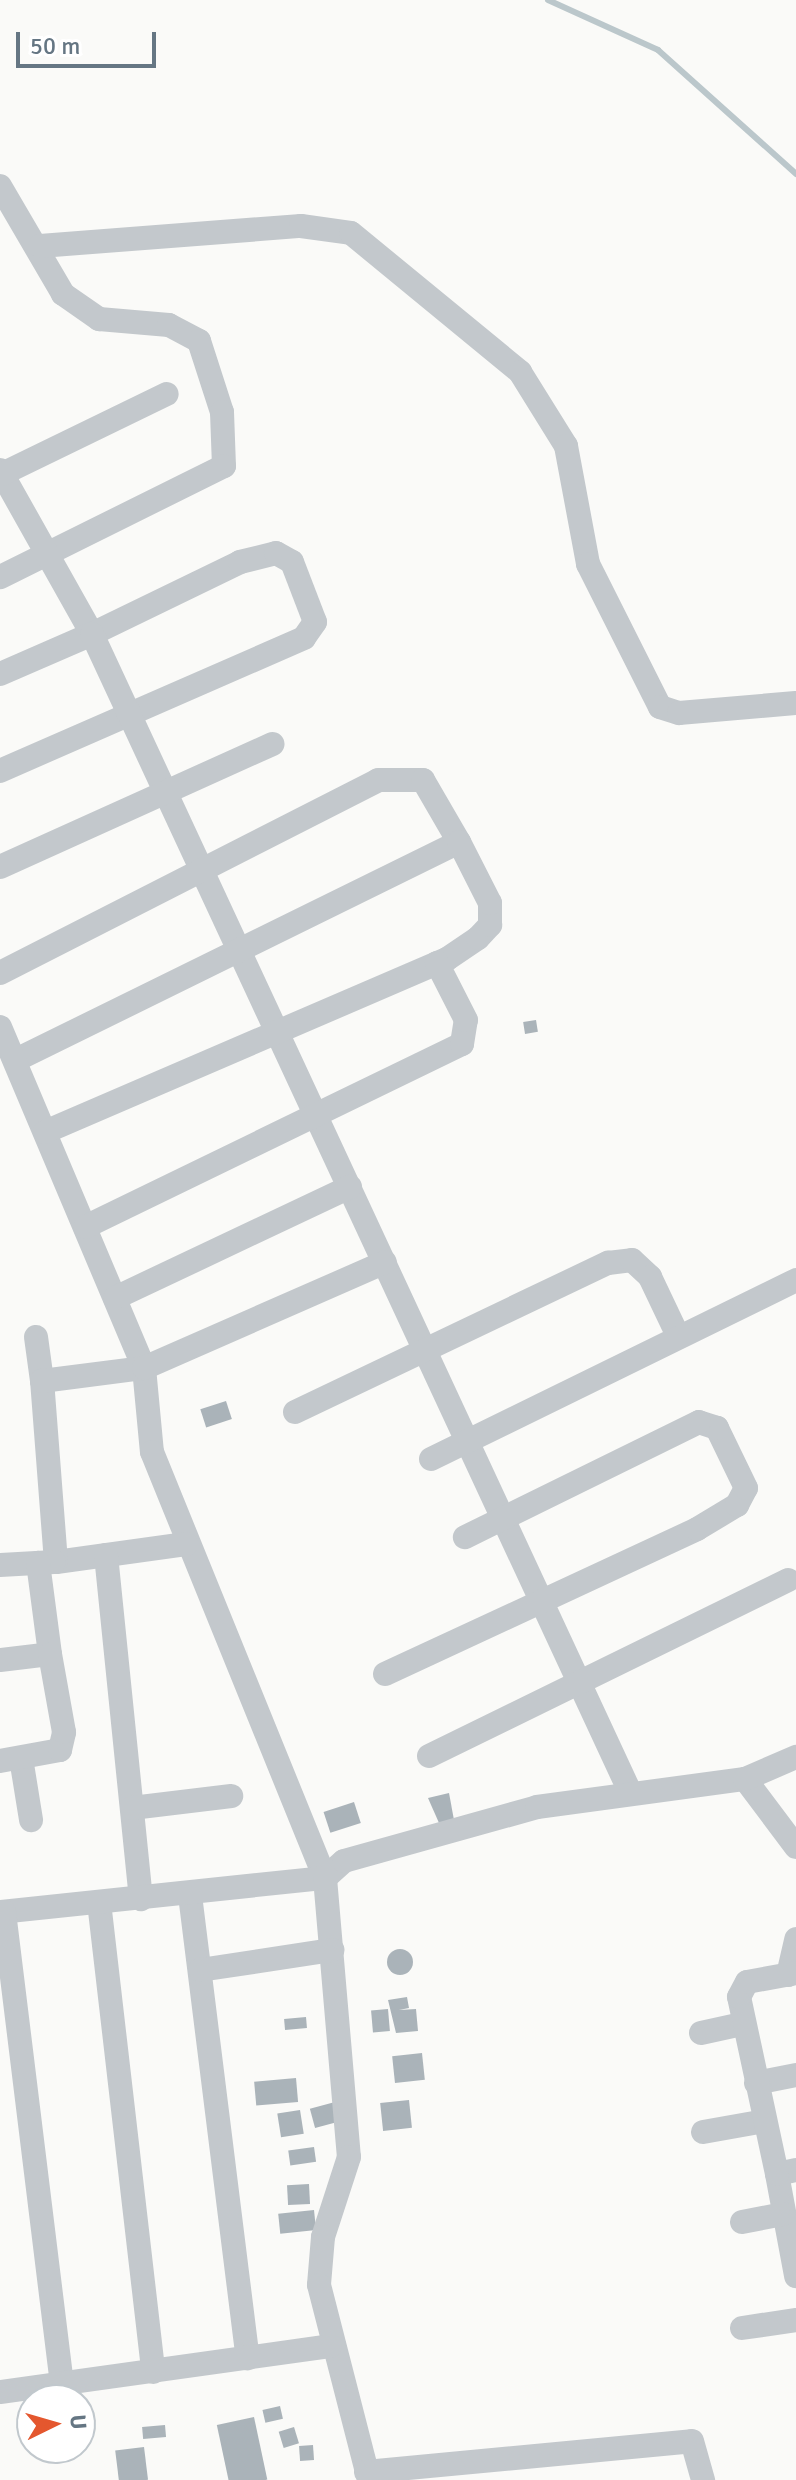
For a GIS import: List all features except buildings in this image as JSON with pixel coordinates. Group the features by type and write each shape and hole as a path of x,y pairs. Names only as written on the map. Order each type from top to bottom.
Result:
{"street":[{"path":"0,186 40,246 44,272 99,319 169,325 199,341 222,412 224,466 0,577"},
{"path":"40,246 301,226 351,233 520,372 566,446 588,564 660,707 679,713 796,703"},
{"path":"167,394 1,472 92,634 631,1794"},
{"path":"0,674 92,634 240,562 276,553 292,562 313,605 315,622 304,638 0,771"},
{"path":"0,867 272,744"},
{"path":"0,973 378,780 403,775 423,780 490,903 490,925 437,963 45,1132"},
{"path":"15,1060 459,842"},
{"path":"85,1227 462,1044 466,1020 437,963"},
{"path":"0,1027 144,1368 152,1452 186,1544 325,1878 350,2131 347,2171 319,2257 330,2346 367,2476 692,2441 703,2480"},
{"path":"115,1298 350,1187"},
{"path":"295,1412 608,1263 632,1260 650,1277 678,1336"},
{"path":"42,1381 144,1368 385,1262"},
{"path":"431,1459 466,1437 796,1280"},
{"path":"31,1820 11,1760 60,1750 64,1732 50,1654 42,1381 36,1337"},
{"path":"385,1674 543,1604 737,1505 746,1488 733,1453 717,1428 699,1422 502,1514 465,1537"},
{"path":"0,1565 186,1544"},
{"path":"106,1555 141,1899"},
{"path":"429,1756 788,1580"},
{"path":"0,1660 50,1654"},
{"path":"330,2346 62,2384 2,1912 190,1895 325,1878 344,1861 537,1807 745,1779 796,1757"},
{"path":"745,1779 796,1847"},
{"path":"132,1808 231,1796"},
{"path":"190,1895 248,2358"},
{"path":"99,1902 153,2372"},
{"path":"796,1939 792,1974 747,1982 739,1997 742,2024 765,2121 787,2172 783,2214 796,2276"},
{"path":"200,1970 332,1950"},
{"path":"701,2033 742,2024"},
{"path":"756,2083 796,2075"},
{"path":"703,2132 765,2121"},
{"path":"742,2222 783,2214"},
{"path":"742,2328 796,2320"}],"waterway":[{"path":"548,0 658,50 796,174"}]}
